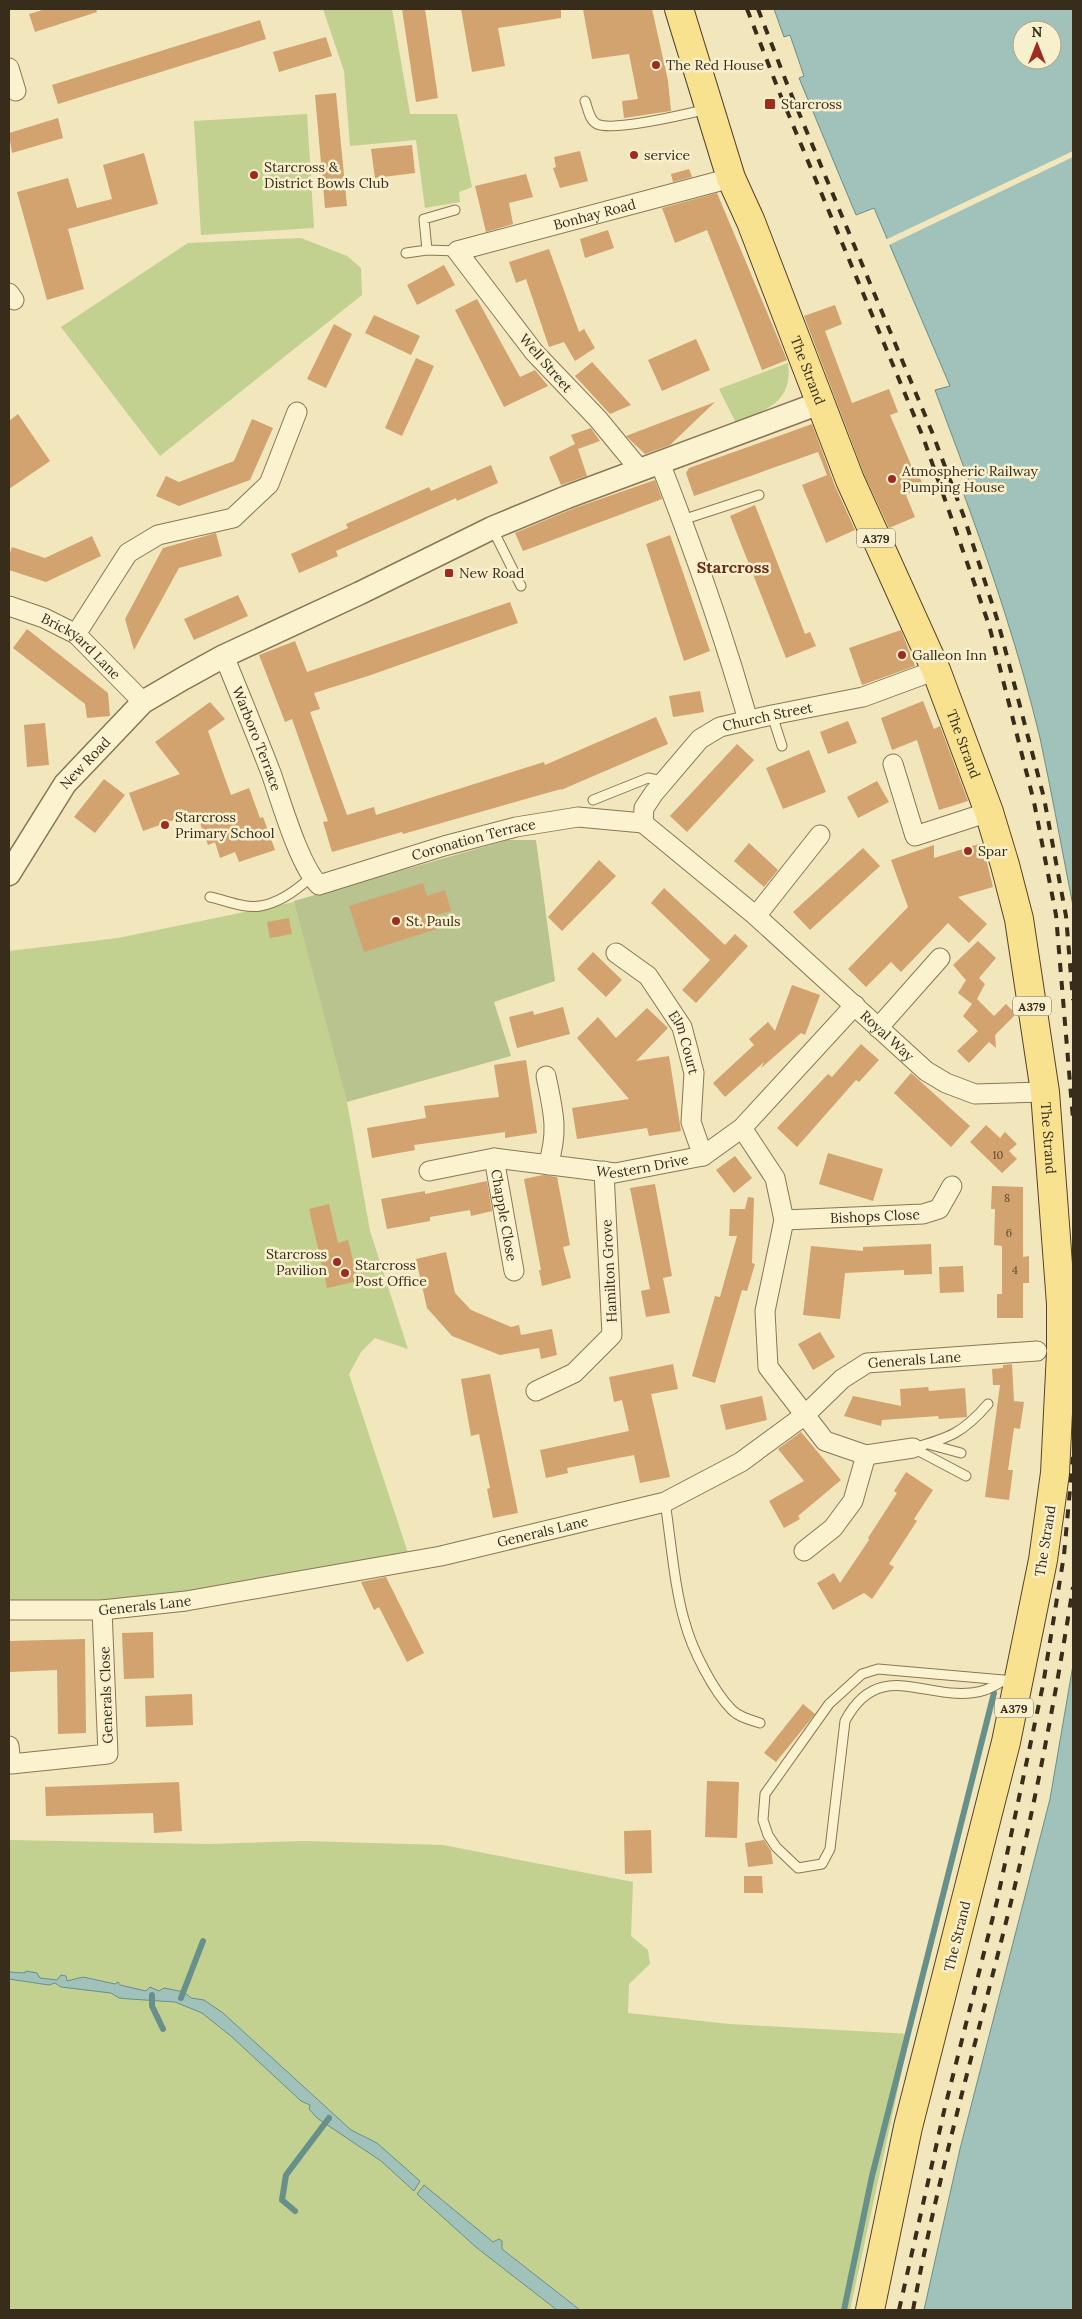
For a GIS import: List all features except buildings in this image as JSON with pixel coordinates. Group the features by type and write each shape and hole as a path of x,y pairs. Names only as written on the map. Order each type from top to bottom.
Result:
{"main road":[{"name":"The Strand","path":"679,9 708,109 731,178 751,222 820,403 871,527 936,670 989,812 1019,919 1045,1092 1061,1304 1060,1398 1055,1473 1045,1550 1011,1681 908,2127 870,2310"}],"street":[{"path":"9,68 16,91"},
{"name":"Bonhay Road","path":"457,251 731,178"},
{"name":"Well Street","path":"457,251 534,352 598,419 650,466 682,520 728,652 748,720"},
{"name":"New Road","path":"9,874 65,784 143,702 224,656 360,593 492,528 650,466 820,403"},
{"path":"76,634 128,553 158,535 233,518 270,484 297,412"},
{"name":"Brickyard Lane","path":"9,606 44,618 76,634 143,702"},
{"name":"Warboro Terrace","path":"224,656 311,877"},
{"name":"Church Street","path":"642,823 644,808 664,781 700,739 720,727 864,697 936,670"},
{"path":"893,764 915,836 989,812"},
{"name":"Coronation Terrace","path":"311,877 319,885 444,846 516,827 578,817 642,823"},
{"name":"Royal Way","path":"642,823 756,916 926,1071 975,1094 1045,1092"},
{"path":"756,916 820,835"},
{"name":"Elm Court","path":"616,953 648,976 682,1027 694,1074 691,1122 703,1156"},
{"path":"878,1028 940,958"},
{"name":"Western Drive","path":"429,1171 494,1158 615,1173 703,1156 742,1128 855,1006"},
{"path":"546,1076 555,1123 554,1144 548,1165"},
{"path":"742,1128 775,1178 784,1220 764,1311 768,1367 825,1441 866,1455 920,1446"},
{"name":"Chapple Close","path":"494,1158 514,1271"},
{"name":"Hamilton Grove","path":"536,1391 574,1373 612,1335 604,1172"},
{"name":"Bishops Close","path":"784,1220 922,1214 939,1208 952,1186"},
{"name":"Generals Lane","path":"9,1610 102,1610 186,1601 441,1556 666,1502 741,1462 805,1415 842,1379 867,1363 1037,1351"},
{"path":"804,1551 833,1528 853,1501 866,1455"},
{"name":"Generals Close","path":"9,1746 11,1764 108,1754 102,1610"}],"lane":[{"path":"585,101 591,118 597,124 614,126 708,109"},
{"path":"427,250 424,219 455,210"},
{"path":"406,253 427,250 457,251"},
{"path":"682,520 759,495"},
{"path":"492,528 521,586"},
{"path":"772,715 782,746"},
{"path":"593,800 648,778 664,781"},
{"path":"210,897 241,905 260,906 288,895 311,877"},
{"path":"920,1446 945,1440 970,1424 988,1404"},
{"path":"920,1446 961,1454"},
{"path":"920,1446 966,1476"},
{"path":"666,1502 685,1624 701,1662 720,1695 733,1711 748,1720 760,1722"},
{"path":"878,1669 1011,1681 985,1690 968,1692 946,1692 898,1685 881,1686 866,1695 852,1707 845,1721 830,1849 822,1864 798,1868 776,1847 768,1835 764,1820 765,1794 829,1704 862,1674 878,1669"}],"green space":[{"path":"323,9 392,9 410,114 457,114 472,187 459,192 460,202 425,208 416,140 350,146 344,71"},
{"name":"Starcross & District Bowls Club","path":"307,114 314,228 201,235 194,121"},
{"path":"301,238 347,256 361,268 362,295 160,456 61,327 188,243"},
{"path":"788,363 786,387 776,403 736,423 719,389"},
{"name":"St. Pauls","path":"508,840 536,840 555,981 494,1002 511,1056 347,1102 294,901"},
{"path":"299,901 347,1102 370,1231 408,1349 375,1338 361,1352 349,1374 408,1553 303,1579 102,1602 9,1604 9,951 118,938"},
{"path":"9,1840 209,1844 304,1841 443,1845 633,1882 631,1936 648,1950 650,1964 629,1984 628,2013 729,2024 910,2034 850,2310 9,2310"}],"water":[{"path":"774,9 1073,9 1073,906 1040,738 1024,676 985,553 963,492 972,489 935,390 950,386 874,208 856,215 799,78 804,76 790,35 784,37"},
{"path":"1073,1665 1073,2310 924,2310 960,2149 1050,1799"},
{"path":"26,1971 37,1973 40,1978 57,1980 61,1975 66,1976 67,1981 83,1977 115,1984 118,1982 120,1985 146,1991 150,1987 159,1991 164,1988 184,1992 191,1998 204,2000 223,2013 351,2130 377,2143 420,2181 414,2191 381,2161 317,2118 309,2109 310,2105 301,2101 232,2037 202,2013 175,2002 119,1998 111,1993 61,1987 55,1983 49,1985 9,1979 9,1972 25,1973"},
{"path":"424,2185 493,2242 499,2239 502,2241 502,2249 580,2310 557,2310 477,2248 417,2194"}],"pier":[{"path":"1073,151 1073,157 887,246 885,240"}],"waterway":[{"path":"844,2310 872,2176 994,1693"},
{"path":"181,1998 203,1941"},
{"path":"152,1995 152,2006 163,2029"},
{"path":"295,2211 282,2200 286,2175 329,2118"}],"railway":[{"path":"747,9 780,94 923,437 989,625 1034,802 1056,915 1073,1119"},
{"path":"758,9 789,89 932,432 964,517 998,622 1044,798 1066,916 1073,1000"},
{"path":"899,2310 945,2107 997,1901 1043,1685 1064,1555 1073,1457"},
{"path":"913,2310 934,2208 1010,1906 1037,1787 1073,1587"}],"place":[{"name":"The Red House","path":"656,65"},
{"name":"Starcross","path":"770,104"},
{"name":"service","path":"634,155"},
{"name":"Starcross & District Bowls Club","path":"254,175"},
{"name":"Atmospheric Railway Pumping House","path":"892,479"},
{"name":"New Road","path":"449,573"},
{"name":"Galleon Inn","path":"902,655"},
{"name":"Starcross Primary School","path":"165,825"},
{"name":"Spar","path":"968,851"},
{"name":"St. Pauls","path":"396,921"},
{"name":"Starcross Pavilion","path":"337,1262"},
{"name":"Starcross Post Office","path":"345,1273"}],"district":[{"name":"Starcross","path":"733,567"}]}
